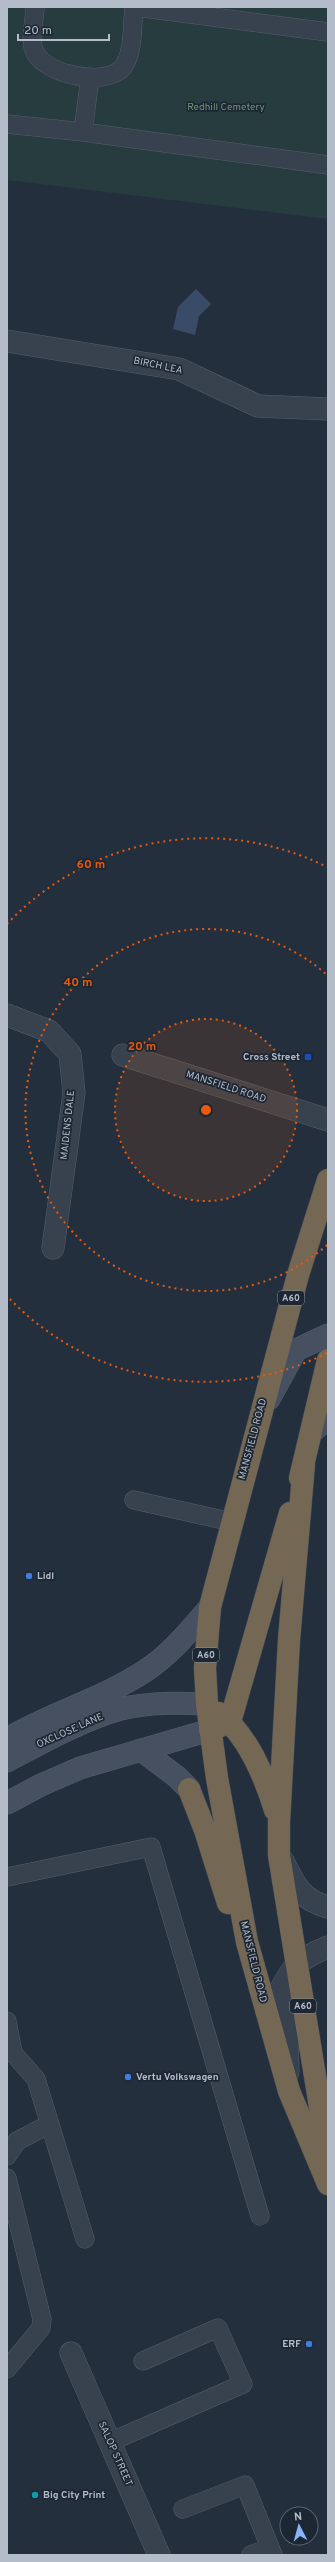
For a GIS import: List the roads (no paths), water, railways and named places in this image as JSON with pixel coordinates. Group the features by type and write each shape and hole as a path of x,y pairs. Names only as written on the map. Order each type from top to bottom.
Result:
{"highway":[{"name":"MANSFIELD ROAD","path":"328,1180 298,1275 258,1417 210,1607 205,1668 210,1730 246,1942 288,2091 328,2184"},
{"name":"A60","path":"230,1722 304,1464 320,1425 328,1360"},
{"name":"A60","path":"304,1464 290,1640 279,1822 279,1855 328,2156"},
{"path":"207,1704 230,1722 264,1776 279,1822"},
{"path":"210,1730 230,1722"},
{"name":"A60","path":"189,1789 205,1830 227,1902 246,1942"}],"main road":[{"path":"258,1417 296,1350 328,1335"},
{"path":"7,1739 28,1726 145,1671 183,1639 210,1607"},
{"name":"OXCLOSE LANE","path":"7,1761 87,1721 122,1709 156,1704 207,1704"},
{"path":"7,1803 41,1785 80,1768 210,1730"},
{"path":"141,1750 177,1777 189,1789"}],"street":[{"name":"BIRCH LEA","path":"7,341 179,369 258,406 328,409"},
{"name":"MAIDENS DALE","path":"7,1015 49,1031 70,1054 74,1093 53,1248"},
{"name":"MANSFIELD ROAD","path":"123,1055 328,1120"},
{"path":"279,1855 296,1888 310,1900 328,1907"},
{"path":"288,2091 286,2037 279,1993 296,1963 310,1954 328,1947"},
{"name":"SALOP STREET","path":"71,2352 159,2555"}],"lane":[{"path":"36,7 33,47 39,58 47,67 65,74 90,77 113,73 123,68 129,55 135,7 328,32"},
{"path":"83,132 90,77"},
{"path":"7,124 83,132 328,165"},
{"path":"134,1500 232,1522"},
{"path":"7,1876 151,1847 260,2216"},
{"path":"7,2021 14,2053 36,2079 85,2240"},
{"path":"7,2156 17,2141 50,2124"},
{"path":"7,2178 42,2319 41,2328 8,2363"},
{"path":"110,2442 243,2384 218,2328 143,2361"},
{"path":"183,2509 245,2485 271,2551 251,2555"}],"water":[{"path":"196,289 211,304 199,316 195,335 173,329 178,307"}],"place":[{"name":"Cross Street","path":"308,1057"},
{"name":"Lidl","path":"29,1576"},
{"name":"Vertu Volkswagen","path":"128,2077"},
{"name":"ERF","path":"309,2344"},
{"name":"Big City Print","path":"35,2495"}],"park label":[{"name":"Redhill Cemetery","path":"226,107"}]}
